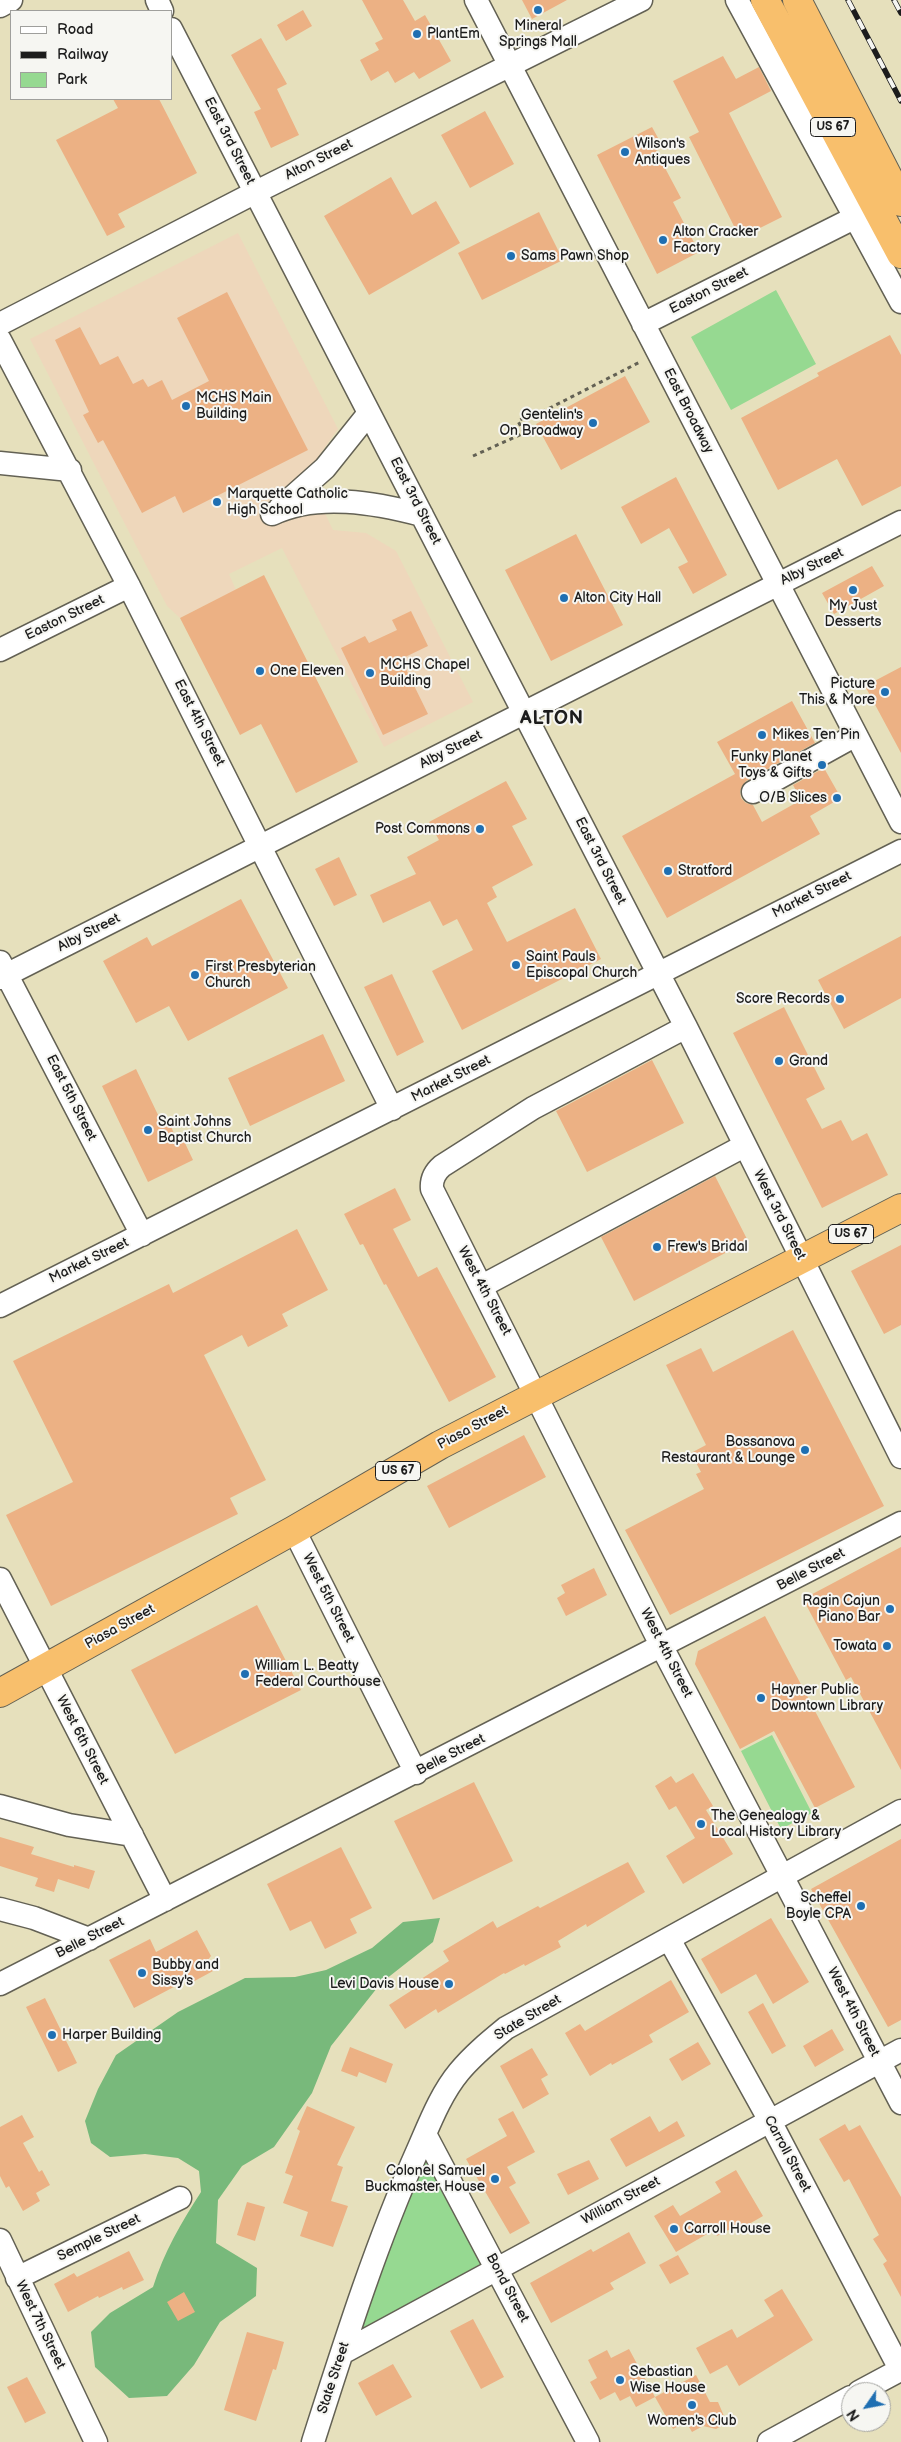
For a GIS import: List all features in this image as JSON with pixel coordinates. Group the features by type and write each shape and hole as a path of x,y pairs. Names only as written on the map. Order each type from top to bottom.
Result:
{"highway":[{"name":"US 67","path":"765,0 901,254"},
{"name":"US 67","path":"796,0 901,202"},
{"name":"Piasa Street","path":"0,1693 294,1530 440,1446 537,1394 901,1208"}],"street":[{"path":"0,6 11,0"},
{"name":"East Broadway","path":"476,0 901,822"},
{"name":"Alton Street","path":"0,324 256,192 641,0"},
{"path":"737,0 901,302"},
{"name":"East 3rd Street","path":"172,30 658,973"},
{"name":"Easton Street","path":"643,324 856,217"},
{"name":"East 4th Street","path":"0,340 130,586 262,846 392,1109"},
{"path":"369,412 325,468 272,514 286,507 303,504 358,502 392,507 422,515"},
{"path":"0,463 70,470"},
{"name":"Alby Street","path":"2,971 262,846 901,522"},
{"name":"Easton Street","path":"0,650 130,586"},
{"path":"753,792 856,735"},
{"name":"Market Street","path":"0,1306 901,850"},
{"name":"East 5th Street","path":"2,971 142,1235"},
{"name":"West 3rd Street","path":"658,973 901,1457"},
{"name":"West 4th Street","path":"686,1027 533,1108 442,1166 431,1182 436,1200 537,1394 662,1646 901,2103"},
{"path":"482,1286 744,1146"},
{"name":"Belle Street","path":"0,1984 416,1773 901,1523"},
{"name":"West 5th Street","path":"294,1530 416,1773"},
{"name":"West 6th Street","path":"0,1579 165,1900"},
{"path":"0,1806 70,1825 132,1835"},
{"name":"State Street","path":"313,2442 378,2248 425,2134 444,2094 459,2073 482,2047 506,2028 901,1811"},
{"path":"0,1910 34,1918 89,1939"},
{"name":"Carroll Street","path":"668,1939 770,2121 900,2370"},
{"name":"William Street","path":"342,2353 901,2050"},
{"name":"Bond Street","path":"425,2134 588,2442"},
{"name":"Semple Street","path":"9,2270 180,2198"},
{"name":"West 7th Street","path":"0,2240 9,2270 96,2442"},
{"path":"878,2382 900,2370"},
{"path":"769,2442 841,2402"}],"path":[{"path":"473,456 524,433 518,422 524,418 537,411 542,412 658,353"}],"shaded area":[{"name":"Marquette Catholic High School","path":"238,233 338,429 306,474 333,530 366,533 396,551 473,702 384,747 282,548 229,574 236,590 180,618 167,606 30,339"}],"green space":[{"path":"776,290 816,364 731,410 691,337"},
{"path":"772,1735 812,1813 781,1829 741,1751"},
{"path":"440,1918 433,1942 381,1983 331,2046 312,2093 274,2147 242,2166 218,2200 216,2243 257,2268 256,2296 220,2322 194,2365 167,2396 129,2398 95,2367 91,2332 110,2313 153,2287 162,2262 174,2238 201,2192 199,2171 178,2158 145,2154 110,2157 91,2143 85,2121 98,2089 116,2055 178,2012 245,1978 295,1977 326,1970 372,1948 403,1922"},
{"path":"427,2146 490,2267 350,2344"}],"building":[{"path":"362,0 403,0 415,21 425,15 451,61 419,79 414,72 395,83 388,71 371,81 360,60 379,50 375,43 383,39"},
{"name":"Mineral Springs Mall","path":"522,0 567,0 532,19"},
{"path":"303,10 312,26 286,41 277,25"},
{"path":"261,38 287,84 277,89 299,135 271,148 254,112 261,109 231,55"},
{"path":"723,56 736,79 759,67 771,91 729,113 782,217 740,238 689,137 699,132 673,81"},
{"path":"114,100 160,100 197,173 118,214 125,227 107,236 56,140 118,108"},
{"path":"485,111 514,164 470,188 441,135"},
{"path":"652,127 663,147 656,151 681,198 673,202 699,252 657,274 597,155"},
{"path":"391,177 412,215 436,201 460,243 369,295 324,216"},
{"name":"Sams Pawn Shop","path":"539,212 563,260 482,300 458,253"},
{"name":"MCHS Main Building","path":"227,292 308,450 183,513 175,496 142,513 103,440 98,443 83,415 89,412 55,340 80,327 100,365 118,356 133,384 143,379 148,387 162,380 172,400 209,381 177,318"},
{"path":"890,335 901,355 901,486 862,506 837,459 778,490 741,418 819,376 817,373"},
{"name":"Gentelin's On Broadway","path":"625,376 650,422 561,470 536,424"},
{"path":"676,477 727,575 693,594 678,567 688,562 669,528 641,544 621,507"},
{"name":"Alton City Hall","path":"576,534 623,625 551,661 505,570"},
{"name":"My Just Desserts","path":"872,566 884,586 834,614 822,593"},
{"name":"One Eleven","path":"264,575 358,762 296,793 261,724 240,735 180,618"},
{"name":"MCHS Chapel Building","path":"411,611 428,646 401,659 428,714 383,735 341,648 365,636 369,643 397,630 392,620"},
{"path":"901,667 901,753 865,686"},
{"path":"792,701 815,743 746,781 740,791 741,798 746,803 753,805 762,822 801,800 793,785 824,768 841,798 810,816 820,834 667,918 622,836 735,774 717,742"},
{"path":"506,781 527,819 512,826 533,865 492,887 497,897 487,903 507,942 575,908 601,959 462,1030 432,971 473,950 457,919 443,926 430,901 383,923 370,895 416,874 407,857 439,840 429,822"},
{"path":"339,857 357,895 334,906 315,869"},
{"name":"First Presbyterian Church","path":"241,899 288,988 188,1041 169,1006 136,1023 103,961 147,937 152,946"},
{"path":"901,936 901,998 844,1029 818,980"},
{"path":"392,974 424,1042 397,1056 364,987"},
{"path":"784,1007 825,1089 806,1099 822,1129 841,1120 852,1141 867,1133 888,1175 822,1208 733,1033"},
{"path":"323,1034 345,1081 250,1126 228,1078"},
{"path":"652,1060 684,1123 587,1172 556,1111"},
{"name":"Saint Johns Baptist Church","path":"136,1069 160,1119 166,1116 179,1144 184,1141 193,1160 148,1182 102,1086"},
{"name":"Frew's Bridal","path":"715,1176 748,1241 634,1301 601,1237"},
{"path":"395,1188 411,1220 393,1229 418,1277 437,1267 496,1377 449,1402 386,1284 384,1285 363,1244 360,1245 344,1214"},
{"path":"297,1229 328,1290 282,1314 288,1326 248,1347 242,1335 204,1355 266,1480 230,1498 238,1514 51,1606 6,1515 73,1482 13,1361 169,1284 173,1293"},
{"path":"901,1245 901,1325 884,1334 851,1271"},
{"path":"793,1330 884,1506 670,1615 625,1530 704,1489 696,1474 701,1472 691,1453 706,1445 666,1365 701,1348 713,1372"},
{"path":"524,1435 546,1477 449,1528 427,1486"},
{"path":"901,1547 901,1770 851,1677 846,1680 803,1599"},
{"path":"594,1568 607,1595 566,1616 557,1598 565,1593 561,1585"},
{"path":"257,1605 301,1690 175,1754 131,1670"},
{"name":"Hayner Public Downtown Library","path":"765,1616 855,1787 815,1808 774,1731 740,1749 695,1664 698,1651"},
{"name":"The Genealogy & Local History Library","path":"693,1773 713,1806 706,1810 733,1854 683,1884 666,1856 695,1838 676,1806 669,1810 655,1786 671,1776 676,1783"},
{"path":"474,1782 513,1861 433,1900 394,1821"},
{"path":"0,1837 34,1847 31,1854 74,1867 74,1865 95,1871 89,1889 58,1879 54,1892 35,1886 38,1878 0,1866"},
{"name":"Scheffel Boyle CPA","path":"901,1839 901,2020 888,2027 811,1889"},
{"path":"341,1847 372,1908 350,1919 357,1933 325,1949 311,1921 290,1931 267,1884"},
{"path":"628,1862 645,1892 587,1927 586,1924 558,1941 561,1947 525,1966 524,1964 504,1973 438,2013 436,2009 405,2029 389,2005 420,1985 418,1981 449,1961 443,1951 493,1921 497,1928"},
{"path":"771,1918 809,1982 773,2004 756,1974 721,1994 701,1959"},
{"path":"197,1930 211,1956 207,1961 213,1971 189,1984 187,1980 134,2008 109,1960 150,1939 156,1952"},
{"path":"671,1980 689,2012 649,2035 653,2042 590,2076 565,2033 580,2024 585,2031"},
{"name":"Harper Building","path":"45,1998 77,2063 58,2072 26,2007"},
{"path":"763,2003 786,2046 772,2054 748,2012"},
{"path":"832,2029 844,2050 815,2067 803,2046"},
{"path":"698,2042 711,2064 682,2081 669,2059"},
{"path":"350,2047 393,2064 386,2083 359,2072 357,2077 341,2071"},
{"path":"532,2048 548,2075 541,2079 549,2094 523,2109 500,2066"},
{"path":"307,2106 355,2127 337,2165 343,2167 331,2201 348,2206 333,2247 300,2236 308,2212 283,2203 293,2176 285,2173 300,2131 297,2129"},
{"path":"513,2111 535,2152 507,2167 516,2183 509,2187 530,2223 510,2234 466,2159 507,2136 498,2119"},
{"path":"22,2115 34,2137 23,2143 39,2172 42,2170 50,2185 36,2193 40,2201 23,2211 9,2186 6,2188 0,2176 0,2127"},
{"path":"650,2116 659,2132 677,2121 685,2136 626,2167 610,2139"},
{"path":"845,2124 849,2131 860,2125 901,2197 901,2297 883,2264 887,2261 873,2239 879,2235 849,2179 844,2182 819,2139"},
{"path":"589,2160 599,2179 568,2195 557,2174"},
{"path":"736,2170 763,2216 742,2228 740,2224 717,2236 714,2230 676,2252 654,2216 673,2205 680,2216 721,2192 715,2182"},
{"path":"247,2202 265,2207 255,2241 237,2235"},
{"path":"629,2232 646,2263 610,2283 614,2289 551,2323 530,2283 591,2249 593,2252"},
{"path":"129,2251 144,2280 123,2290 122,2287 99,2298 98,2296 68,2312 54,2284 74,2273 77,2277"},
{"path":"678,2255 689,2274 670,2284 659,2265"},
{"path":"782,2289 813,2340 739,2386 727,2365 710,2374 696,2348 732,2329 737,2338 774,2316 764,2300"},
{"path":"184,2292 195,2312 178,2321 167,2302"},
{"path":"473,2319 504,2377 481,2389 450,2331"},
{"path":"247,2332 284,2342 276,2370 273,2369 256,2421 224,2410"},
{"name":"Sebastian Wise House","path":"629,2349 655,2397 636,2407 630,2396 620,2401 615,2392 600,2400 590,2382 597,2378 588,2360 607,2350 611,2358"},
{"path":"393,2364 412,2397 376,2416 358,2383"},
{"name":"Women's Club","path":"696,2375 710,2402 718,2402 727,2423 716,2429 703,2426 692,2432 686,2422 673,2429 655,2397"},
{"path":"27,2377 46,2413 25,2423 7,2387"}],"railway":[{"path":"848,0 901,101"},
{"path":"894,0 901,13"}],"place":[{"name":"Mineral Springs Mall","path":"538,10"},
{"name":"PlantEm","path":"417,34"},
{"name":"Wilson's Antiques","path":"625,152"},
{"name":"Alton Cracker Factory","path":"663,240"},
{"name":"Sams Pawn Shop","path":"511,256"},
{"name":"MCHS Main Building","path":"186,406"},
{"name":"Gentelin's On Broadway","path":"593,423"},
{"name":"Marquette Catholic High School","path":"217,502"},
{"name":"My Just Desserts","path":"853,590"},
{"name":"Alton City Hall","path":"564,598"},
{"name":"One Eleven","path":"260,671"},
{"name":"MCHS Chapel Building","path":"370,673"},
{"name":"Picture This & More","path":"885,692"},
{"name":"Mikes Ten Pin","path":"762,735"},
{"name":"Funky Planet Toys & Gifts","path":"822,765"},
{"name":"O/B Slices","path":"837,798"},
{"name":"Post Commons","path":"480,829"},
{"name":"Stratford","path":"668,871"},
{"name":"Saint Pauls Episcopal Church","path":"516,965"},
{"name":"First Presbyterian Church","path":"195,975"},
{"name":"Score Records","path":"840,999"},
{"name":"Grand","path":"779,1061"},
{"name":"Saint Johns Baptist Church","path":"148,1130"},
{"name":"Frew's Bridal","path":"657,1247"},
{"name":"Bossanova Restaurant & Lounge","path":"805,1450"},
{"name":"Ragin Cajun Piano Bar","path":"890,1609"},
{"name":"Towata","path":"887,1646"},
{"name":"William L. Beatty Federal Courthouse","path":"245,1674"},
{"name":"Hayner Public Downtown Library","path":"761,1698"},
{"name":"The Genealogy & Local History Library","path":"701,1824"},
{"name":"Scheffel Boyle CPA","path":"861,1906"},
{"name":"Bubby and Sissy's","path":"142,1973"},
{"name":"Levi Davis House","path":"449,1984"},
{"name":"Harper Building","path":"52,2035"},
{"name":"Colonel Samuel Buckmaster House","path":"495,2179"},
{"name":"Carroll House","path":"674,2229"},
{"name":"Sebastian Wise House","path":"620,2380"},
{"name":"Women's Club","path":"692,2405"}],"district":[{"name":"ALTON","path":"552,719"}]}
